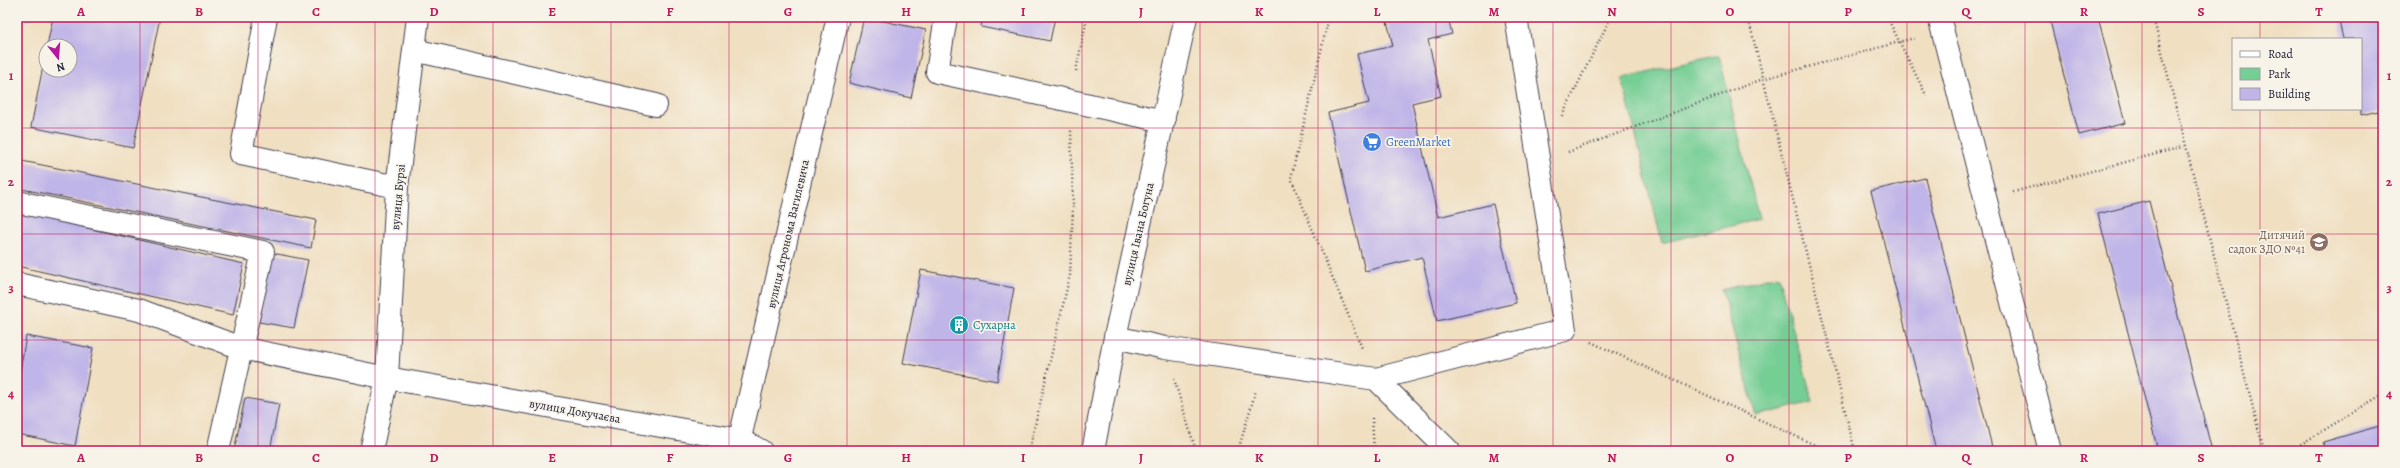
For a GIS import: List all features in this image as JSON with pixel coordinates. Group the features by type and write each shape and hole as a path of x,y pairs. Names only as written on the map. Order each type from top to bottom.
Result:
{"street":[{"path":"266,17 241,154 397,188"},
{"name":"вулиця Бурзі","path":"371,451 387,378 397,188 418,17"},
{"name":"вулиця Агронома Вагилевича","path":"739,446 838,17"},
{"path":"946,17 937,72 1164,121"},
{"name":"вулиця Івана Богуна","path":"1093,451 1115,338 1186,17"},
{"path":"1115,338 1165,348 1376,379 1565,330 1516,17"},
{"path":"1941,24 2050,451"},
{"path":"414,50 656,105"},
{"path":"17,202 263,252 218,451"},
{"name":"вулиця Докучаєва","path":"17,284 139,310 241,348 761,451"},
{"path":"1376,379 1449,451"}],"path":[{"path":"1029,451 1070,275 1073,207 1070,101 1087,17"},
{"path":"1329,17 1291,178 1376,379"},
{"path":"1560,121 1611,17"},
{"path":"1748,17 1855,451"},
{"path":"2153,17 2264,451"},
{"path":"1539,163 1763,79 1941,24"},
{"path":"1985,199 2186,146"},
{"path":"1565,330 1828,451"},
{"path":"1165,348 1196,451"},
{"path":"1238,451 1263,362"},
{"path":"2298,451 2298,446 2383,394"}],"green space":[{"path":"1719,55 1759,219 1662,243 1622,78"},
{"path":"1778,275 1813,402 1756,416 1722,290"}],"building":[{"path":"53,17 160,17 133,148 31,127 41,78 78,78 78,38 49,38"},
{"path":"864,17 926,30 911,98 849,83"},
{"path":"983,17 1055,17 1050,41 981,27"},
{"path":"1386,17 1448,17 1452,34 1428,40 1441,96 1412,103 1438,217 1493,204 1516,303 1437,321 1422,257 1365,271 1328,113 1369,103 1357,54 1393,46"},
{"path":"2049,17 2098,17 2125,123 2079,135"},
{"path":"2338,17 2383,17 2383,110 2361,115 2362,38 2343,38"},
{"path":"17,160 316,220 311,248 17,188"},
{"path":"1925,178 1993,451 1936,451 1871,191"},
{"path":"2149,201 2212,451 2158,451 2098,214"},
{"path":"17,212 244,264 233,315 17,266"},
{"path":"272,253 308,260 294,328 259,322"},
{"name":"Сухарна","path":"921,270 1014,288 997,381 903,363"},
{"path":"26,336 93,348 75,446 17,434 17,389"},
{"path":"245,398 279,404 270,451 234,451"},
{"path":"2383,425 2383,451 2326,451 2323,442"}],"place":[{"name":"GreenMarket","path":"1372,142"},
{"name":"Дитячий садок ЗДО №41","path":"2319,242"},
{"name":"Сухарна","path":"959,325"}]}
